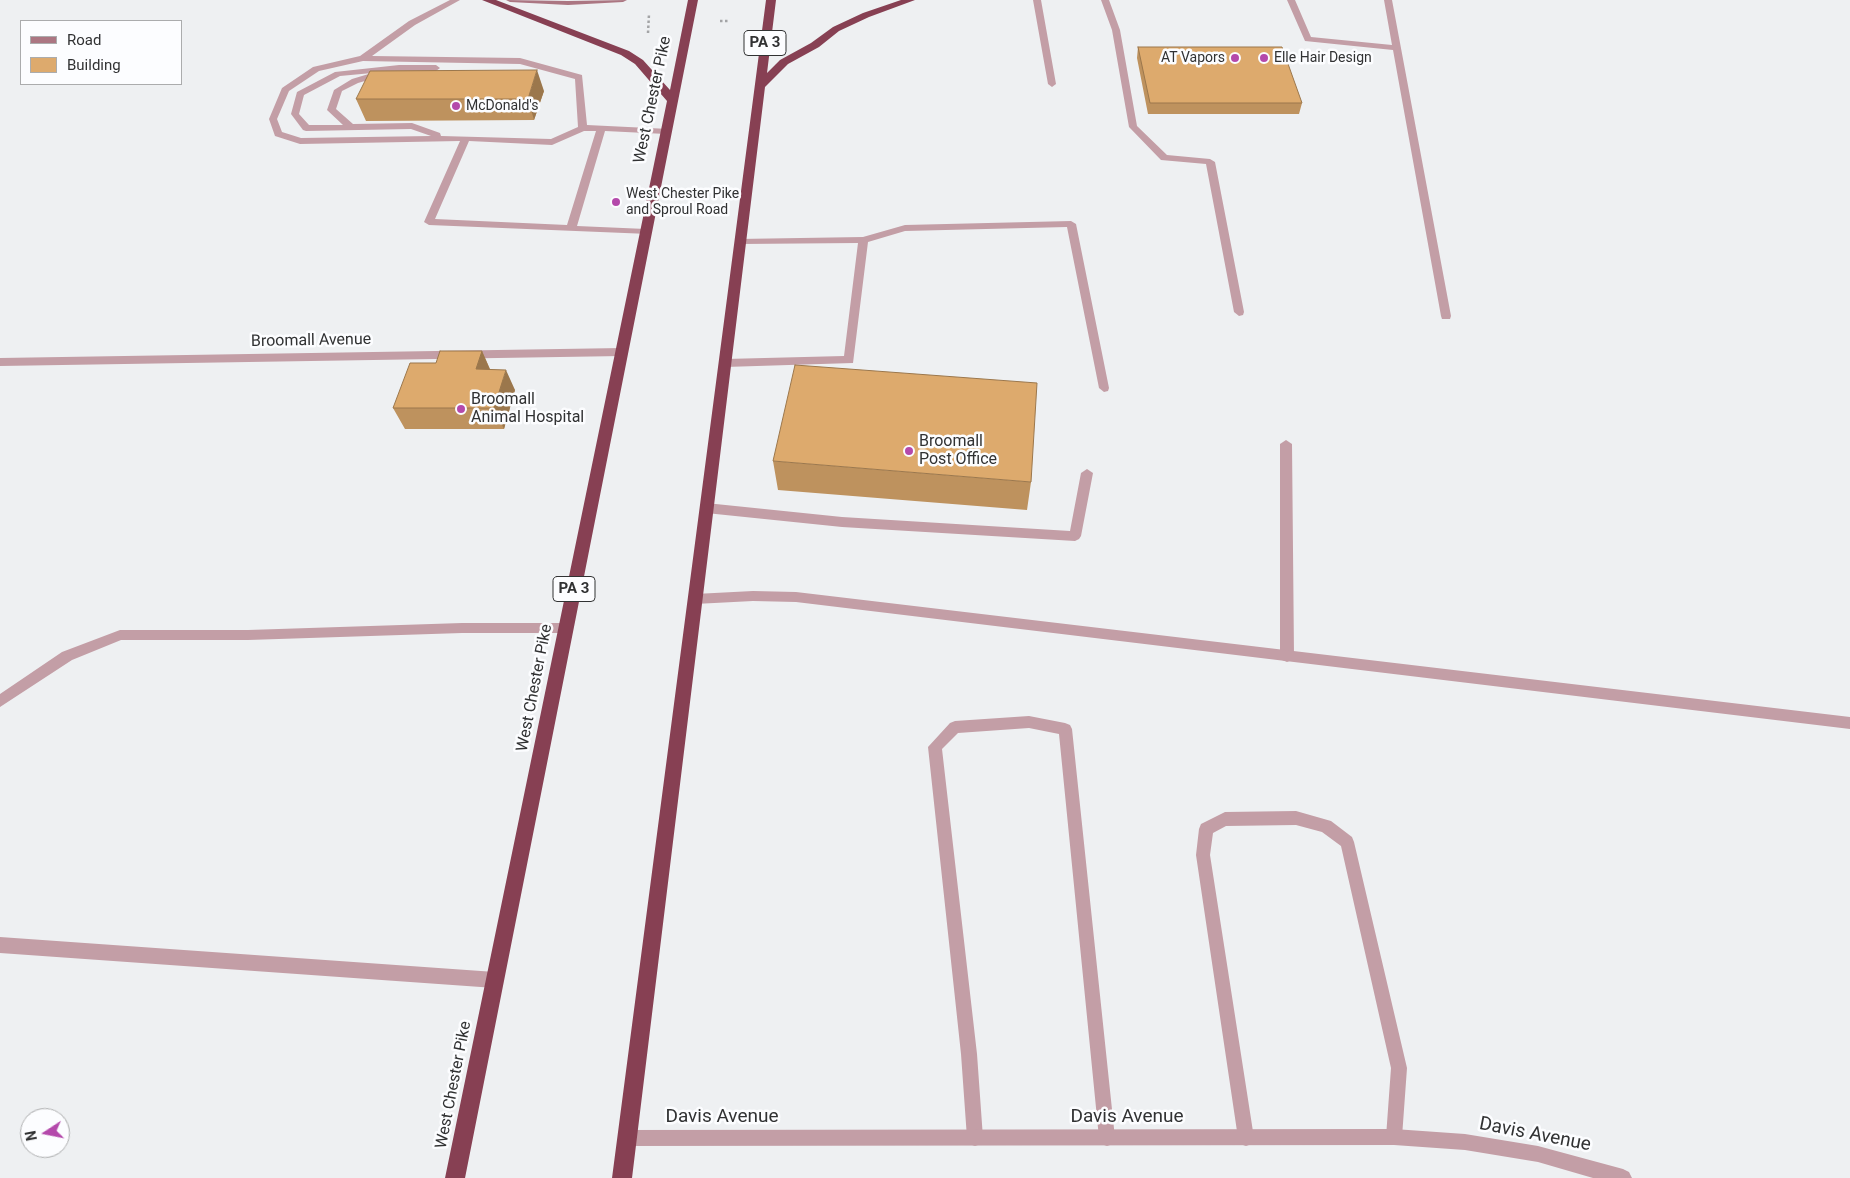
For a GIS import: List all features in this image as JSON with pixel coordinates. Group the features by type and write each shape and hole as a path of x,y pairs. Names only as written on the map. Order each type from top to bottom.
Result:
{"highway":[{"path":"487,0 625,53 639,62 672,100"},
{"name":"West Chester Pike","path":"455,1178 693,0"},
{"name":"PA 3","path":"622,1178 771,0"},
{"path":"760,86 784,62 814,45 836,29 866,15 910,0"}],"main road":[{"path":"510,0 568,2 623,0"}],"street":[{"path":"363,58 412,23 456,0"},
{"path":"1037,0 1052,84"},
{"path":"1105,0 1116,30 1133,127 1164,158 1210,162 1239,312"},
{"path":"1291,0 1308,39 1396,48"},
{"path":"1388,0 1446,316"},
{"path":"583,128 579,77 520,62 478,60 363,58 316,69 285,90 272,119 278,134 300,142 444,138 552,142 583,128 666,131"},
{"path":"444,138 412,126 306,128 295,114 300,94 338,74 399,68 446,68 478,60"},
{"path":"350,126 331,110 338,90 355,81 399,68"},
{"path":"571,228 601,130"},
{"path":"466,138 429,222 646,232"},
{"path":"741,241 863,240 905,228 1071,224 1104,388"},
{"path":"725,363 849,360 863,240"},
{"name":"Broomall Avenue","path":"0,362 622,352"},
{"path":"1286,444 1287,656"},
{"path":"706,508 842,522 1075,536 1087,473"},
{"path":"695,599 753,596 796,597 1850,723"},
{"path":"0,701 66,656 120,635 248,635 462,628 566,628"},
{"path":"975,1138 968,1044 935,748 955,727 1029,722 1065,729 1107,1138"},
{"path":"1246,1138 1203,856 1206,830 1225,819 1296,818 1326,826 1347,842 1399,1068 1394,1137"},
{"path":"0,945 495,980"},
{"name":"Davis Avenue","path":"627,1138 1394,1137 1465,1142 1538,1154 1622,1178"}],"building":[{"path":"1138,47 1282,47 1302,103 1150,103"},
{"path":"537,70 528,99 356,99 370,71"},
{"path":"440,351 482,351 476,369 506,370 494,408 393,408 410,363 436,363"},
{"name":"Broomall Post Office","path":"795,365 1037,383 1031,482 773,461"}],"place":[{"name":"AT Vapors","path":"1235,58"},
{"name":"Elle Hair Design","path":"1264,58"},
{"name":"McDonald's","path":"456,106"},
{"name":"West Chester Pike and Sproul Road","path":"616,202"},
{"name":"Broomall Animal Hospital","path":"461,409"},
{"name":"Broomall Post Office","path":"909,451"}]}
